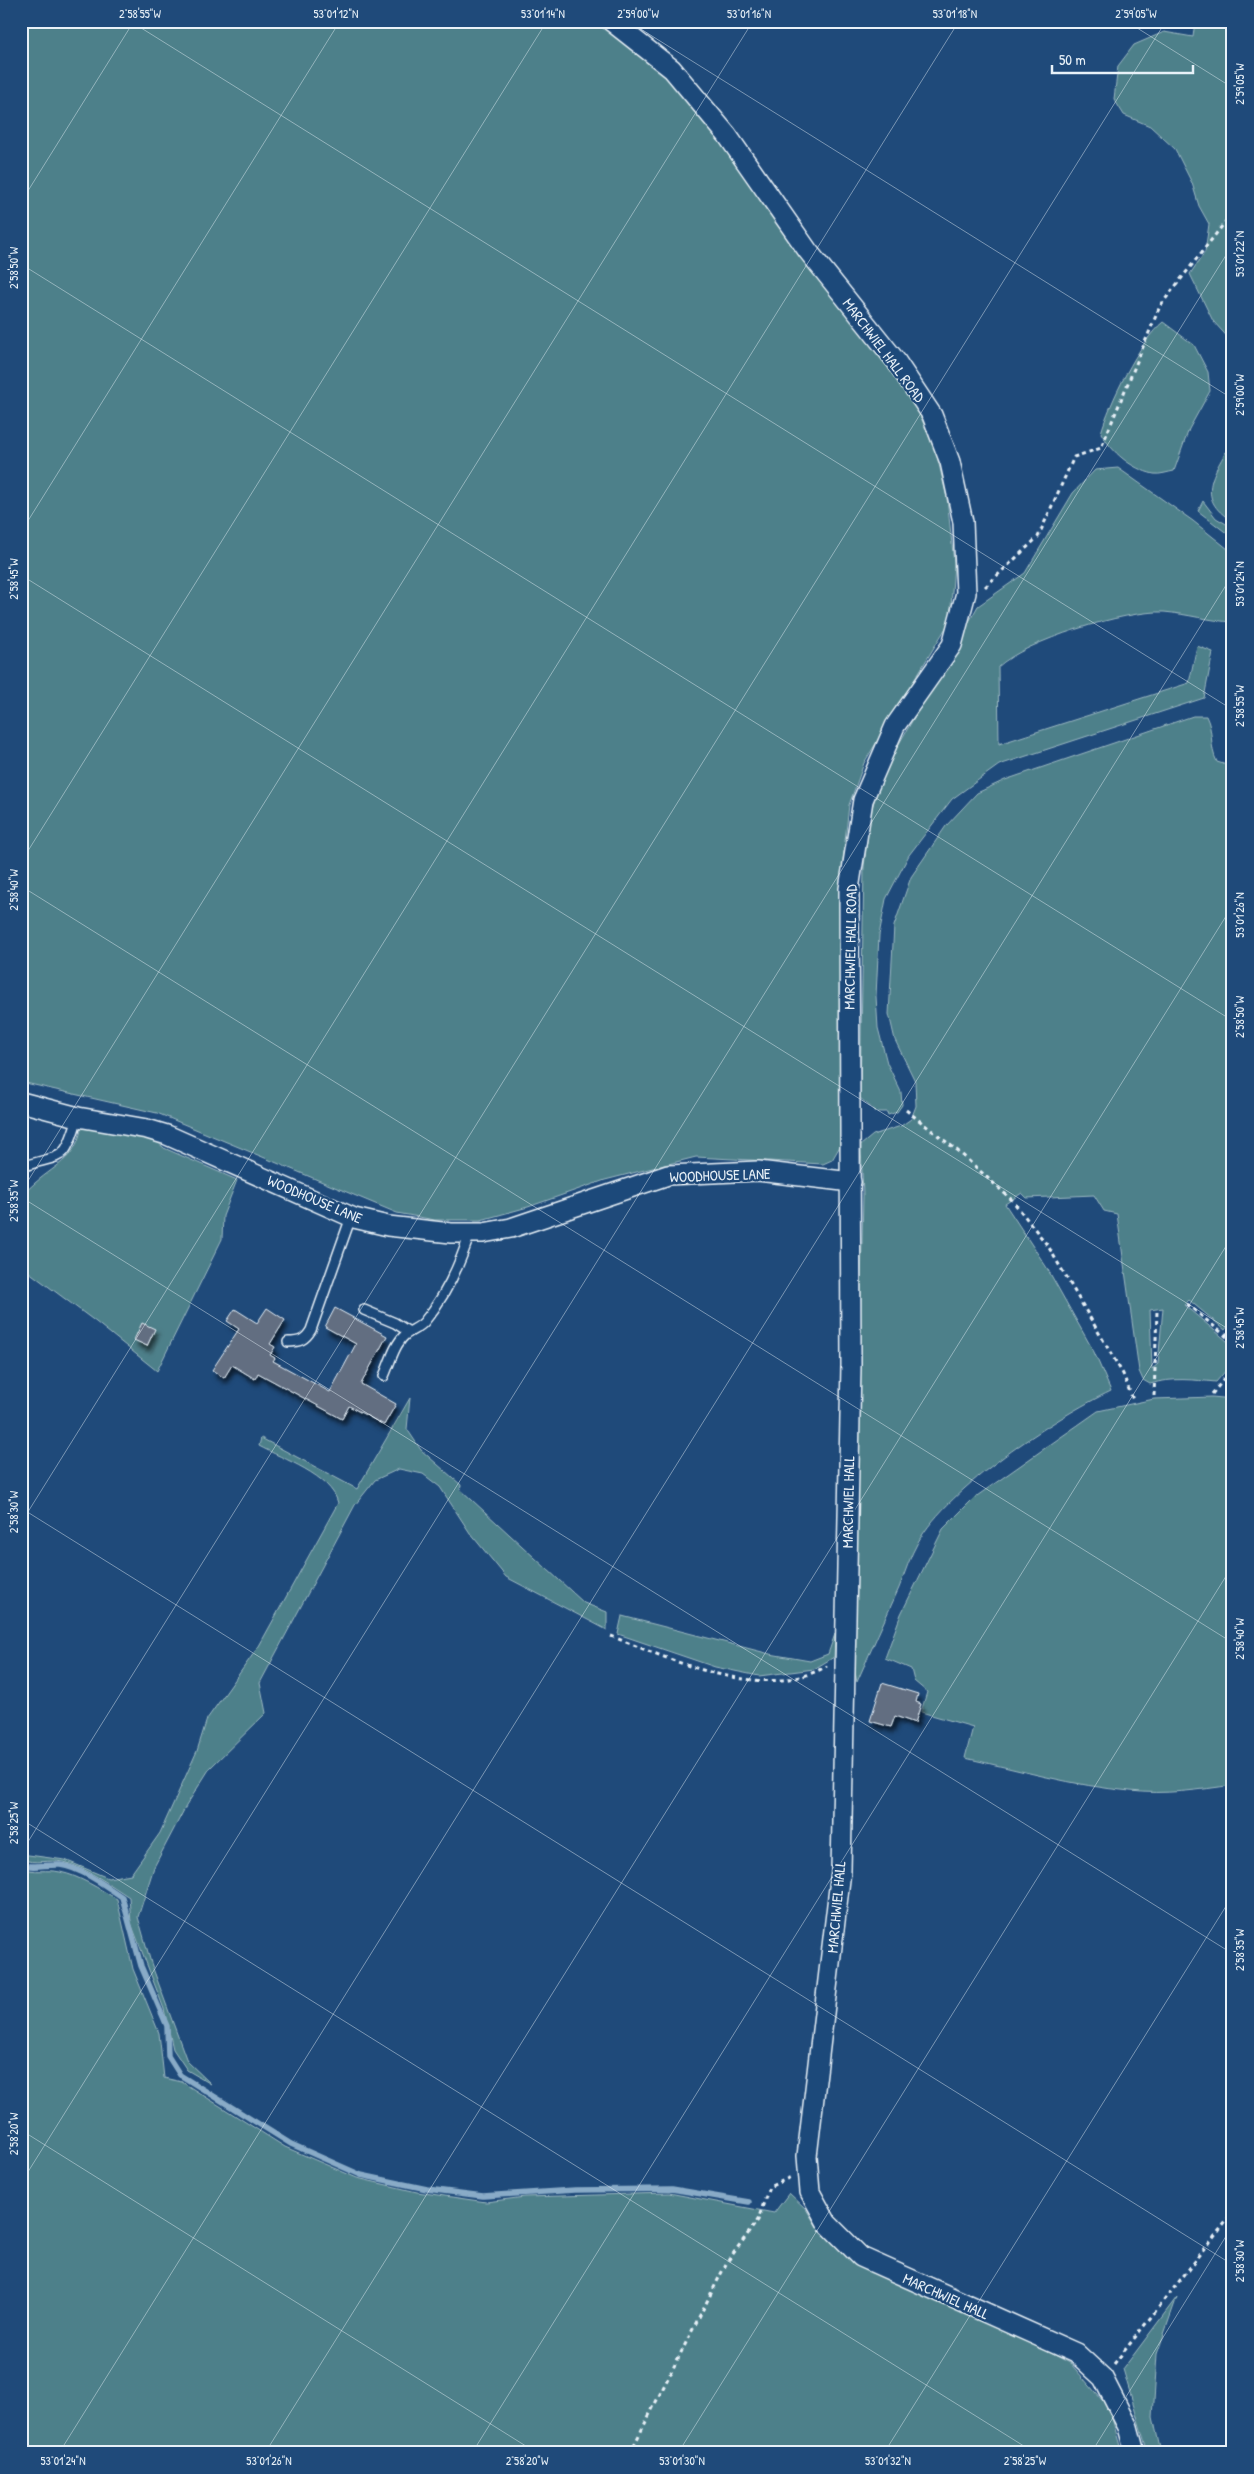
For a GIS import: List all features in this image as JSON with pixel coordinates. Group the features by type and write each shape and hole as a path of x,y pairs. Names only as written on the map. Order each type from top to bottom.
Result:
{"street":[{"name":"MARCHWIEL HALL ROAD","path":"611,21 672,69 727,135 808,251 896,361 932,415 950,462 963,522 966,593 952,645 895,726 863,800 849,889 850,1182"},
{"name":"WOODHOUSE LANE","path":"21,1102 78,1117 147,1129 167,1135 351,1217 422,1231 470,1233 511,1228 668,1175 758,1172 850,1182"},
{"name":"MARCHWIEL HALL","path":"850,1182 851,1365 841,1871 807,2156 810,2192 827,2223 860,2257 1076,2353 1103,2378 1128,2427 1135,2453"}],"lane":[{"path":"21,1167 52,1160 63,1154 72,1137 78,1117"},
{"path":"288,1342 299,1342 306,1339 311,1330 351,1217"},
{"path":"384,1376 398,1342 422,1324 455,1271 470,1233"},
{"path":"364,1310 395,1323 409,1332"}],"path":[{"path":"962,608 1038,537 1074,457 1101,448 1160,306 1233,212"},
{"path":"906,1110 959,1152 1012,1200 1048,1246 1123,1374 1133,1400"},
{"path":"1188,1304 1233,1342"},
{"path":"1154,1396 1157,1311"},
{"path":"1225,1336 1233,1326"},
{"path":"1212,1394 1233,1368"},
{"path":"611,1636 697,1669 765,1682 812,1675 845,1656"},
{"path":"630,2453 727,2262 758,2220 769,2187 808,2169"},
{"path":"1103,2378 1233,2213"}],"green space":[{"path":"21,21 600,21 663,71 724,147 792,242 886,361 920,415 937,456 947,498 954,563 950,621 864,763 849,805 843,859 843,1141 832,1160 823,1164 696,1157 605,1180 528,1207 481,1220 435,1220 397,1213 157,1113 21,1082"},
{"path":"1195,21 1233,21 1233,343 1213,321 1190,274 1205,252 1209,224 1199,206 1192,183 1175,149 1150,126 1124,115 1114,99 1118,66 1134,45 1164,32 1193,37"},
{"path":"1163,322 1194,345 1208,372 1210,391 1189,429 1174,471 1156,474 1146,472 1123,459 1101,433 1126,373 1145,343"},
{"path":"1233,440 1233,521 1213,503 1210,493 1215,473"},
{"path":"1118,468 1193,521 1233,553 1233,622 1164,612 1126,616 1077,629 1052,638 1011,657 998,667 999,744 1189,683 1197,646 1213,652 1204,698 999,765 952,799 909,855 886,899 879,935 876,996 878,1028 887,1063 901,1092 902,1105 897,1112 888,1115 887,1112 876,1112 860,1098 864,867 870,814 884,770 978,606 1025,573 1073,493 1095,470"},
{"path":"1203,501 1216,518 1233,528 1233,538 1198,511"},
{"path":"1193,716 1206,716 1217,762 1233,767 1233,1320 1225,1330 1189,1300 1184,1305 1233,1346 1233,1362 1216,1382 1175,1380 1150,1384 1143,1380 1139,1371 1117,1214 1104,1211 1094,1195 1027,1198 1022,1193 1005,1204 1047,1268 1094,1352 1111,1391 1061,1418 1005,1456 953,1499 933,1521 915,1547 857,1682 853,1663 863,1195 861,1145 873,1135 901,1126 911,1119 916,1106 915,1081 895,1040 889,1014 894,926 911,877 946,826 977,793 1005,780","holes":["1163,1308 1158,1364 1152,1369 1150,1310"]},
{"path":"82,1123 150,1135 164,1148 237,1180 223,1216 222,1239 157,1371 96,1322 21,1266 21,1198 35,1183 66,1159 80,1135"},
{"path":"1212,1397 1233,1399 1233,1785 1169,1792 1109,1789 1068,1782 965,1758 973,1727 921,1712 927,1692 914,1681 911,1669 885,1658 901,1614 943,1529 974,1498 1098,1411 1154,1399"},
{"path":"410,1398 407,1429 421,1450 461,1485 460,1489 584,1603 607,1612 607,1630 506,1577 470,1533 440,1487 423,1474 399,1469 375,1480 355,1505 260,1683 266,1713 210,1768 186,1806 154,1867 138,1917 151,1963 187,2061 211,2084 187,2070 173,2049 164,2009 131,1923 129,1897 97,1877 71,1864 58,1861 26,1861 21,1859 21,1854 65,1860 108,1878 131,1874 160,1833 197,1751 207,1719 259,1646 338,1503 334,1493 316,1476 293,1462 259,1446 261,1438 357,1489"},
{"path":"622,1616 770,1654 810,1661 828,1654 835,1634 834,1657 814,1669 759,1676 715,1667 618,1634"},
{"path":"21,1868 55,1871 75,1876 117,1899 133,1969 159,2033 164,2078 182,2082 285,2147 357,2178 417,2192 486,2202 525,2197 669,2193 774,2213 789,2193 806,2209 819,2230 848,2258 1012,2333 1070,2363 1109,2408 1122,2453 21,2453"},
{"path":"1177,2297 1157,2354 1153,2417 1161,2453 1148,2453 1123,2369"}],"building":[{"path":"267,1308 285,1320 270,1344 275,1347 270,1355 275,1358 273,1361 330,1392 356,1344 325,1327 335,1308 387,1336 361,1384 396,1404 384,1425 349,1406 342,1419 258,1373 255,1379 232,1365 224,1378 212,1370 239,1329 227,1321 235,1309 257,1323"},
{"path":"142,1323 155,1329 147,1346 134,1340"},
{"path":"882,1683 918,1694 916,1702 921,1704 915,1723 895,1716 891,1727 870,1721"}],"waterway":[{"path":"21,1864 31,1866 67,1866 92,1878 122,1897 141,1966 167,2026 168,2056 180,2075 291,2144 361,2175 427,2189 483,2196 575,2190 672,2189 749,2202"}]}
